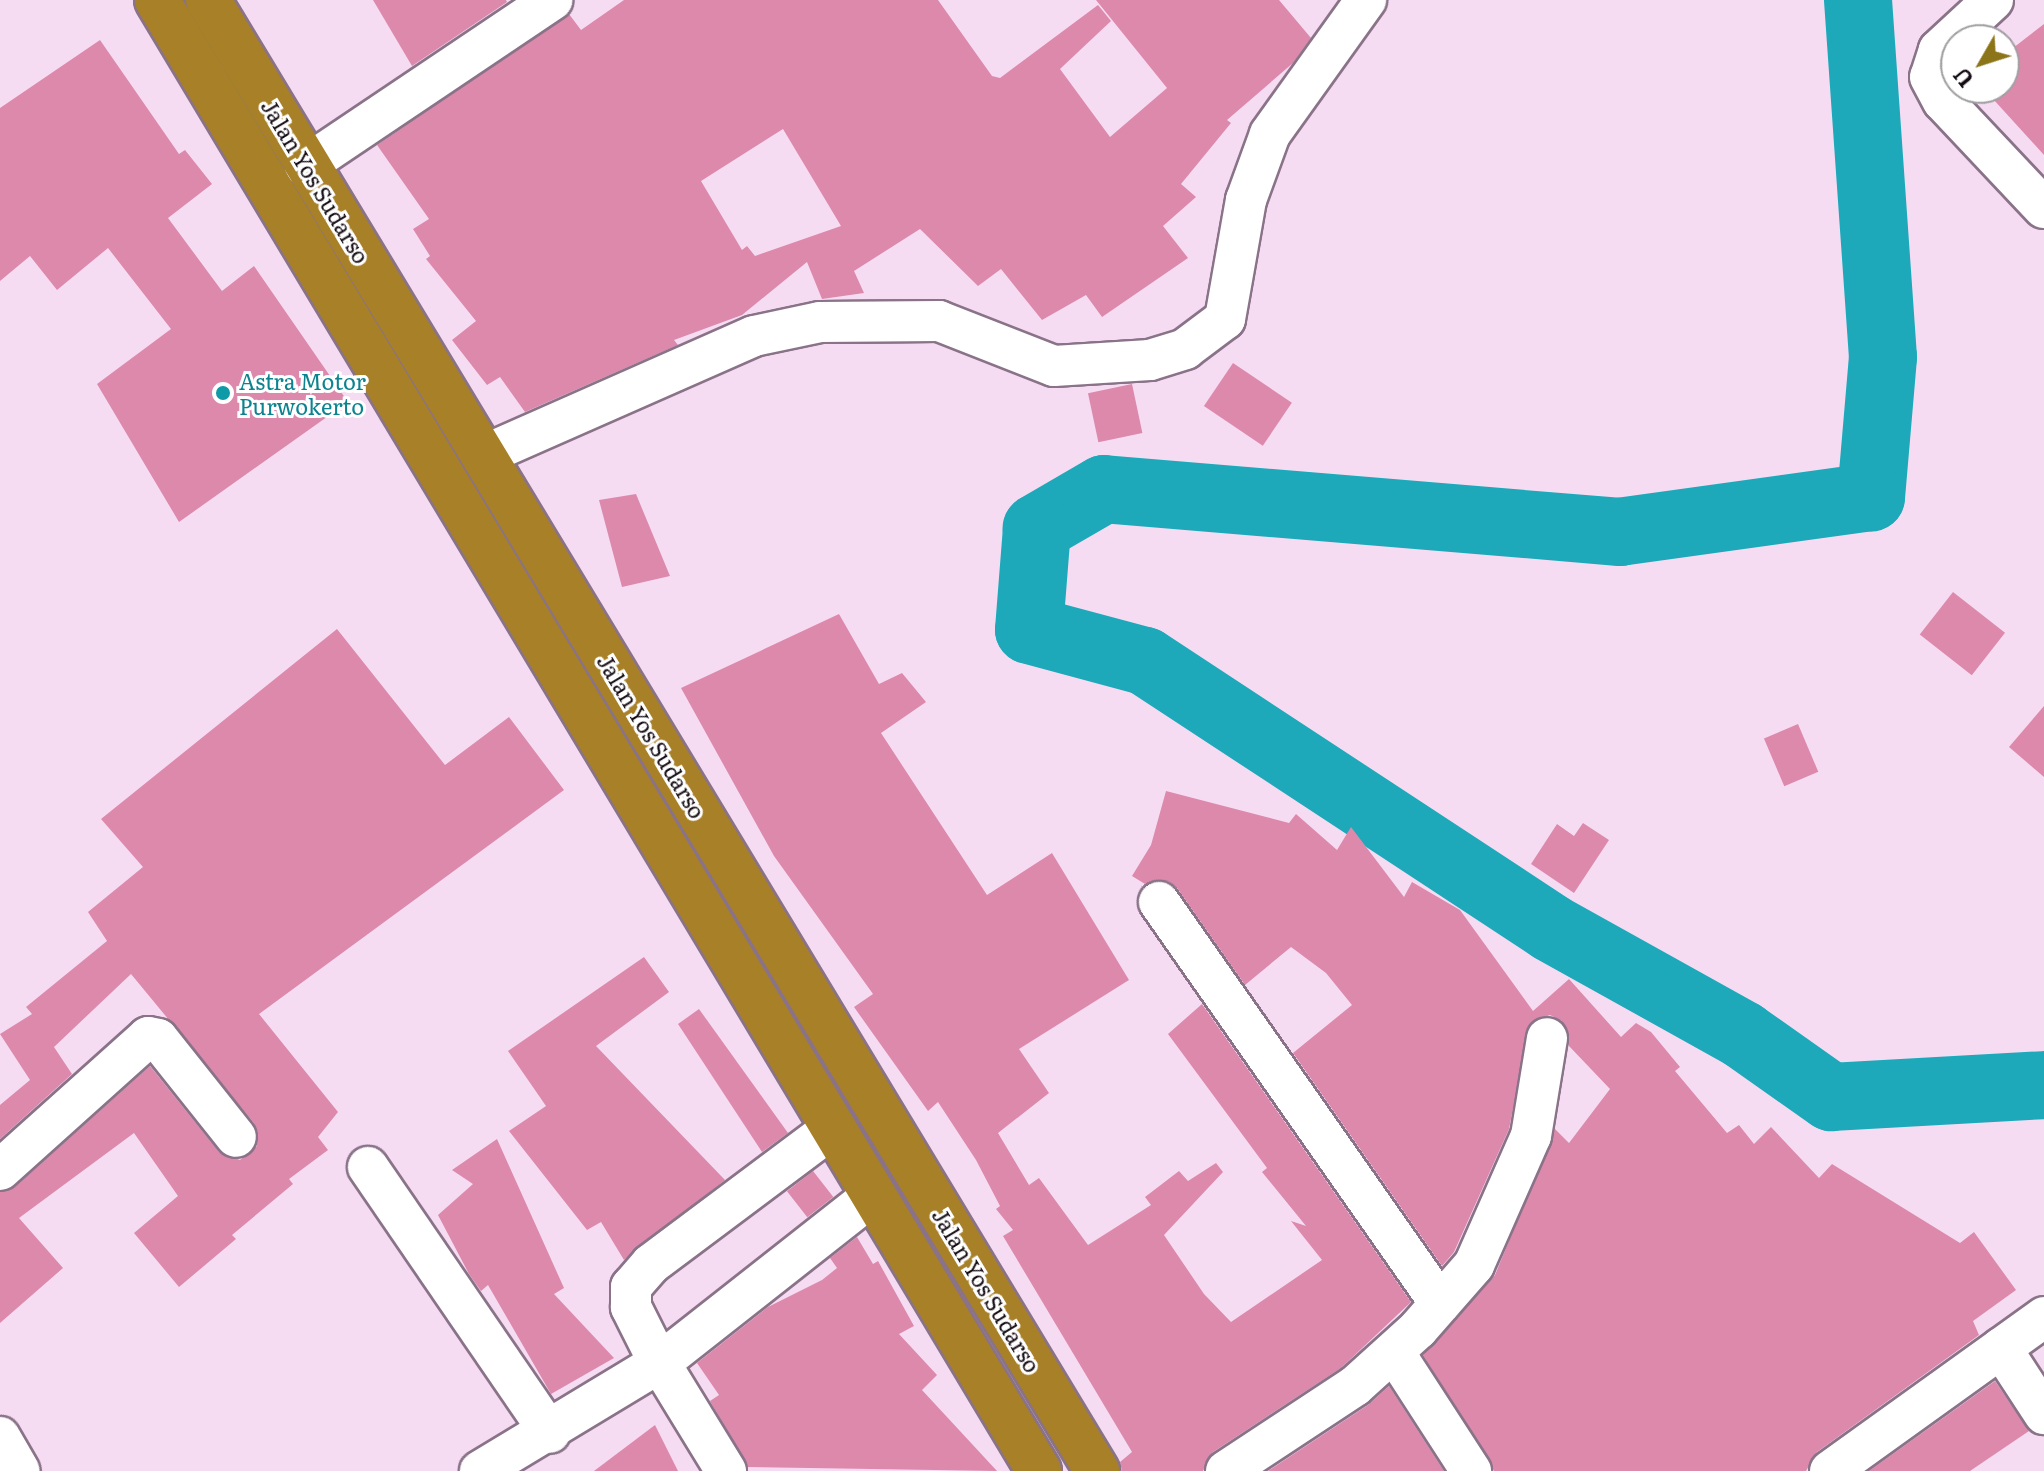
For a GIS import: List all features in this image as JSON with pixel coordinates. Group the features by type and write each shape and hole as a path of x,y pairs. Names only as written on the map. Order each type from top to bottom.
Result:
{"highway":[{"name":"Jalan Yos Sudarso","path":"157,0 1039,1471"},
{"name":"Jalan Yos Sudarso","path":"208,0 305,166 1097,1471"}],"street":[{"path":"482,456 739,342 820,322 939,321 1054,366 1150,360 1185,349 1225,319 1246,200 1270,134 1366,0"},
{"path":"1993,0 1939,50 1930,77 1943,101 2044,208"},
{"path":"305,166 539,4"},
{"path":"1159,902 1440,1303"},
{"path":"0,1170 148,1037 158,1039 236,1137"},
{"path":"1226,1471 1355,1386 1394,1352 1474,1265 1531,1136 1547,1038"},
{"path":"726,1471 631,1307 638,1276 834,1127"},
{"path":"368,1167 550,1433"},
{"path":"480,1471 550,1433 661,1362 873,1195"},
{"path":"1830,1471 2044,1317"},
{"path":"2001,1348 2044,1414"},
{"path":"1394,1352 1471,1471"},
{"path":"0,1437 20,1471"}],"building":[{"path":"373,0 506,0 507,2 412,66"},
{"path":"624,0 938,0 992,76 1000,78 1098,5 1111,21 1060,69 1110,137 1167,88 1096,0 1279,0 1311,38 1293,63 1227,120 1231,123 1181,184 1196,197 1163,226 1188,258 1102,317 1086,295 1042,320 1001,269 978,286 920,229 854,271 864,293 822,299 807,262 742,315 674,340 678,345 525,412 500,377 487,385 452,340 476,321 426,259 430,256 413,229 429,219 377,145 569,14 581,30","holes":["783,129 841,226 755,256 747,246 742,250 701,181"]},
{"path":"2044,24 2044,155 1998,104 2020,104 2020,43"},
{"path":"100,40 179,154 185,150 212,184 168,218 222,291 254,266 348,402 179,522 97,384 171,329 108,248 57,290 30,256 0,281 0,108"},
{"path":"1233,363 1292,403 1263,446 1204,406"},
{"path":"1132,384 1142,433 1098,442 1088,393"},
{"path":"636,494 670,576 622,587 599,500"},
{"path":"1953,592 2005,633 1972,675 1920,635"},
{"path":"839,614 879,684 902,673 926,702 881,733 987,895 1052,853 1129,980 1019,1049 1049,1093 998,1133 1029,1185 1039,1178 1088,1245 1151,1205 1145,1197 1179,1171 1188,1181 1216,1163 1223,1172 1164,1235 1204,1294 1231,1322 1322,1260 1291,1221 1306,1226 1262,1172 1267,1168 1168,1034 1202,1004 1411,1302 1341,1368 1213,1452 1203,1471 1122,1471 1120,1462 1132,1452 1003,1236 1013,1230 996,1209 1000,1206 976,1160 938,1102 928,1111 854,1007 873,994 774,856 681,688"},
{"path":"337,629 445,765 509,717 564,790 259,1014 338,1112 318,1137 328,1150 289,1179 293,1184 232,1235 236,1239 179,1287 134,1233 178,1196 134,1133 19,1218 63,1268 0,1323 0,1192 15,1187 150,1066 219,1152 240,1160 257,1146 254,1123 131,974 54,1047 72,1074 0,1139 0,1105 30,1080 0,1034 32,1014 26,1007 107,941 88,912 143,867 101,819"},
{"path":"2044,706 2044,777 2009,747"},
{"path":"1798,724 1818,772 1784,786 1764,738"},
{"path":"1166,791 1289,823 1296,814 1337,850 1351,827 1404,897 1412,882 1460,910 1533,1011 1569,979 1621,1037 1636,1023 1651,1032 1680,1067 1675,1071 1727,1133 1739,1125 1754,1144 1771,1127 1819,1178 1832,1164 1960,1243 1974,1232 2016,1290 1973,1321 1979,1335 1817,1452 1806,1471 1494,1471 1423,1355 1495,1275 1555,1129 1569,1143 1610,1089 1569,1046 1562,1021 1550,1015 1530,1023 1509,1129 1454,1252 1442,1266 1293,1053 1352,1005 1326,973 1291,947 1245,985 1177,888 1168,881 1145,884 1132,876 1151,845"},
{"path":"1583,823 1609,840 1574,893 1531,864 1557,824 1574,836"},
{"path":"644,957 669,992 596,1046 725,1180 624,1260 601,1222 587,1230 509,1131 546,1106 508,1051"},
{"path":"699,1009 788,1133 762,1152 678,1024"},
{"path":"497,1139 564,1288 554,1294 614,1358 551,1394 488,1285 481,1291 469,1274 438,1215 473,1184 452,1170"},
{"path":"813,1171 833,1197 807,1217 787,1191"},
{"path":"857,1237 873,1264 878,1261 914,1326 899,1334 937,1375 922,1390 997,1471 748,1467 710,1401 719,1395 697,1363 768,1307 822,1280 837,1268 830,1258"},
{"path":"1995,1381 2029,1431 1970,1471 1869,1471"},
{"path":"1389,1386 1444,1471 1268,1471 1368,1405"},
{"path":"655,1425 678,1471 594,1471"}],"waterway":[{"path":"1858,0 1883,357 1871,497 1620,532 1104,489 1037,528 1029,630 1145,661 1551,928 1743,1035 1831,1097 2044,1085"}],"place":[{"name":"Astra Motor Purwokerto","path":"223,393"}]}
